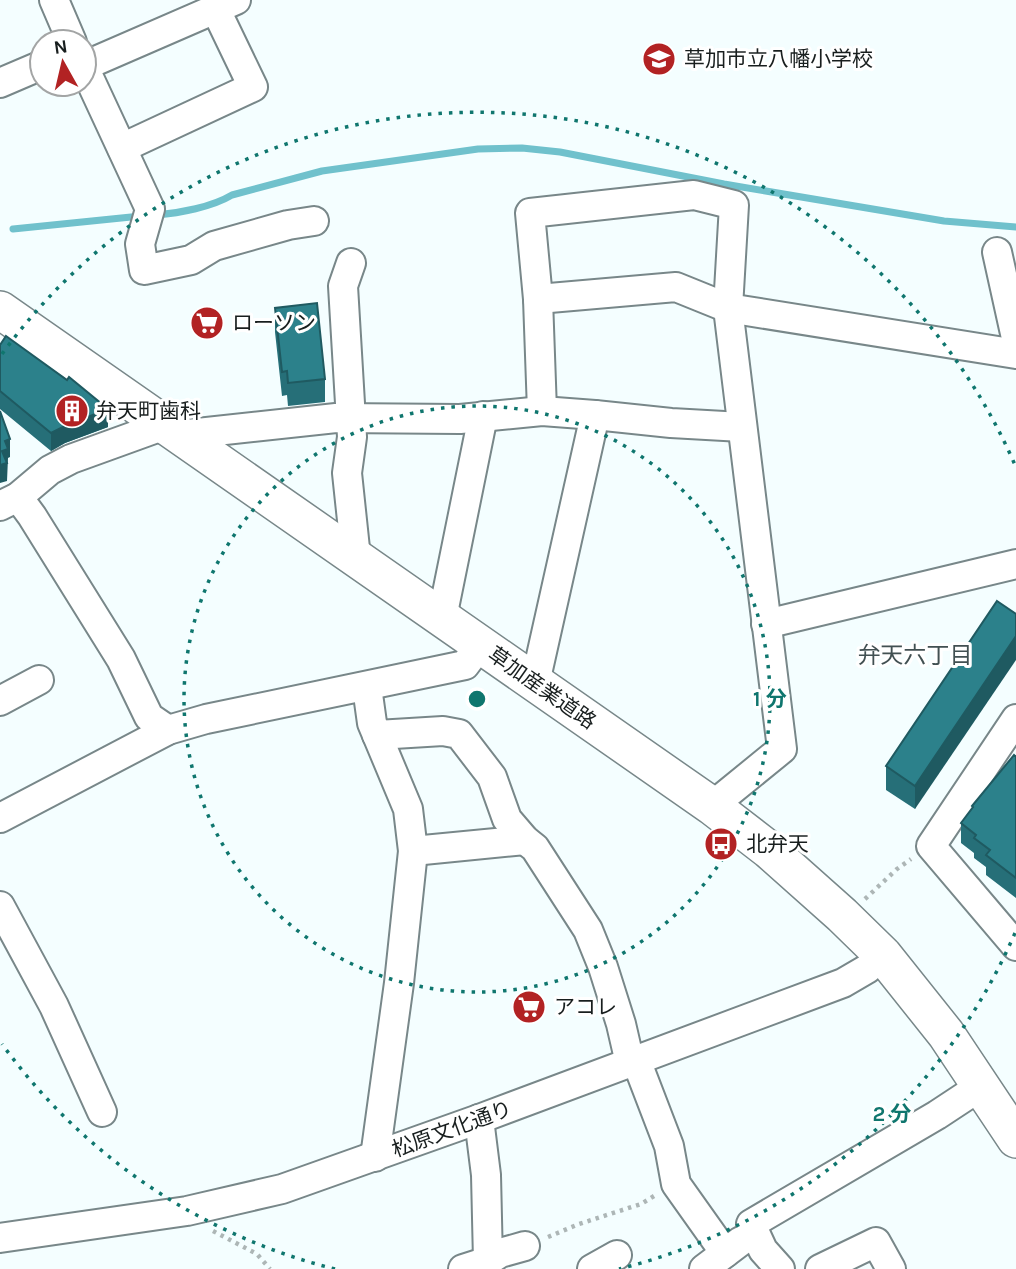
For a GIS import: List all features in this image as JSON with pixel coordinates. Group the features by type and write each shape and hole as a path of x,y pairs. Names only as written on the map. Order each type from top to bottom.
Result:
{"main road":[{"name":"草加産業道路","path":"0,311 712,806 769,850 883,955 946,1034 1016,1139"}],"street":[{"path":"54,0 66,28"},
{"path":"98,61 226,4 253,87 122,148"},
{"path":"0,83 28,71"},
{"path":"98,97 150,209 140,244 144,270 191,260 214,246 276,228 314,221"},
{"path":"542,411 538,299 530,213 694,195 734,205 728,308 782,749 712,806"},
{"path":"997,252 1016,338"},
{"path":"351,263 343,286 352,437 347,473 356,558"},
{"path":"538,299 676,287 728,308 1016,355"},
{"path":"168,730 149,717 121,659 32,516 9,501 50,470 71,459 172,430 335,418 460,419 542,411 671,424 742,426"},
{"path":"535,683 595,415"},
{"path":"442,618 483,416"},
{"path":"766,624 1016,564"},
{"path":"0,818 168,730 206,719 465,665 480,645"},
{"path":"0,701 39,680"},
{"path":"367,687 372,723 408,809 412,851 399,983 375,1157"},
{"path":"1016,719 930,846 1016,946"},
{"path":"377,735 443,731 459,734 492,777 507,819 535,848 589,930 633,1061 669,1146 676,1184 715,1261 766,1250 751,1224 937,1115 981,1086"},
{"path":"412,851 525,840"},
{"path":"0,906 54,1006 102,1112"},
{"name":"松原文化通り","path":"0,1238 187,1211 282,1189 479,1119 843,983 867,969 883,955"},
{"path":"476,1265 486,1175 479,1119"},
{"path":"820,1269 876,1242 891,1269"},
{"path":"476,1265 500,1253 525,1246"},
{"path":"592,1269 617,1255"}],"path":[{"path":"862,902 897,869 930,846"},
{"path":"525,1246 579,1224 641,1204 676,1184"},
{"path":"187,1211 209,1229 257,1254 270,1269"}],"building":[{"path":"317,303 325,379 288,383 287,371 282,372 275,308"},
{"path":"6,336 67,380 69,377 108,409 51,433 0,391 0,345"},
{"path":"0,411 10,439 5,441 8,449 2,451 7,463 0,465"},
{"path":"997,601 1016,614 1016,636 915,786 886,766"},
{"path":"1014,755 1016,878 986,855 990,850 974,838 976,835 961,823"}],"waterway":[{"path":"156,215 196,209 232,195 322,171 478,149 522,148 560,152 724,184 944,221 1016,227"},
{"path":"13,229 141,216"}],"place":[{"name":"草加市立八幡小学校","path":"659,59"},
{"name":"ローソン","path":"207,323"},
{"name":"弁天町歯科","path":"72,411"},
{"name":"北弁天","path":"721,844"},
{"name":"アコレ","path":"529,1007"}],"district":[{"name":"弁天六丁目","path":"915,655"}]}
